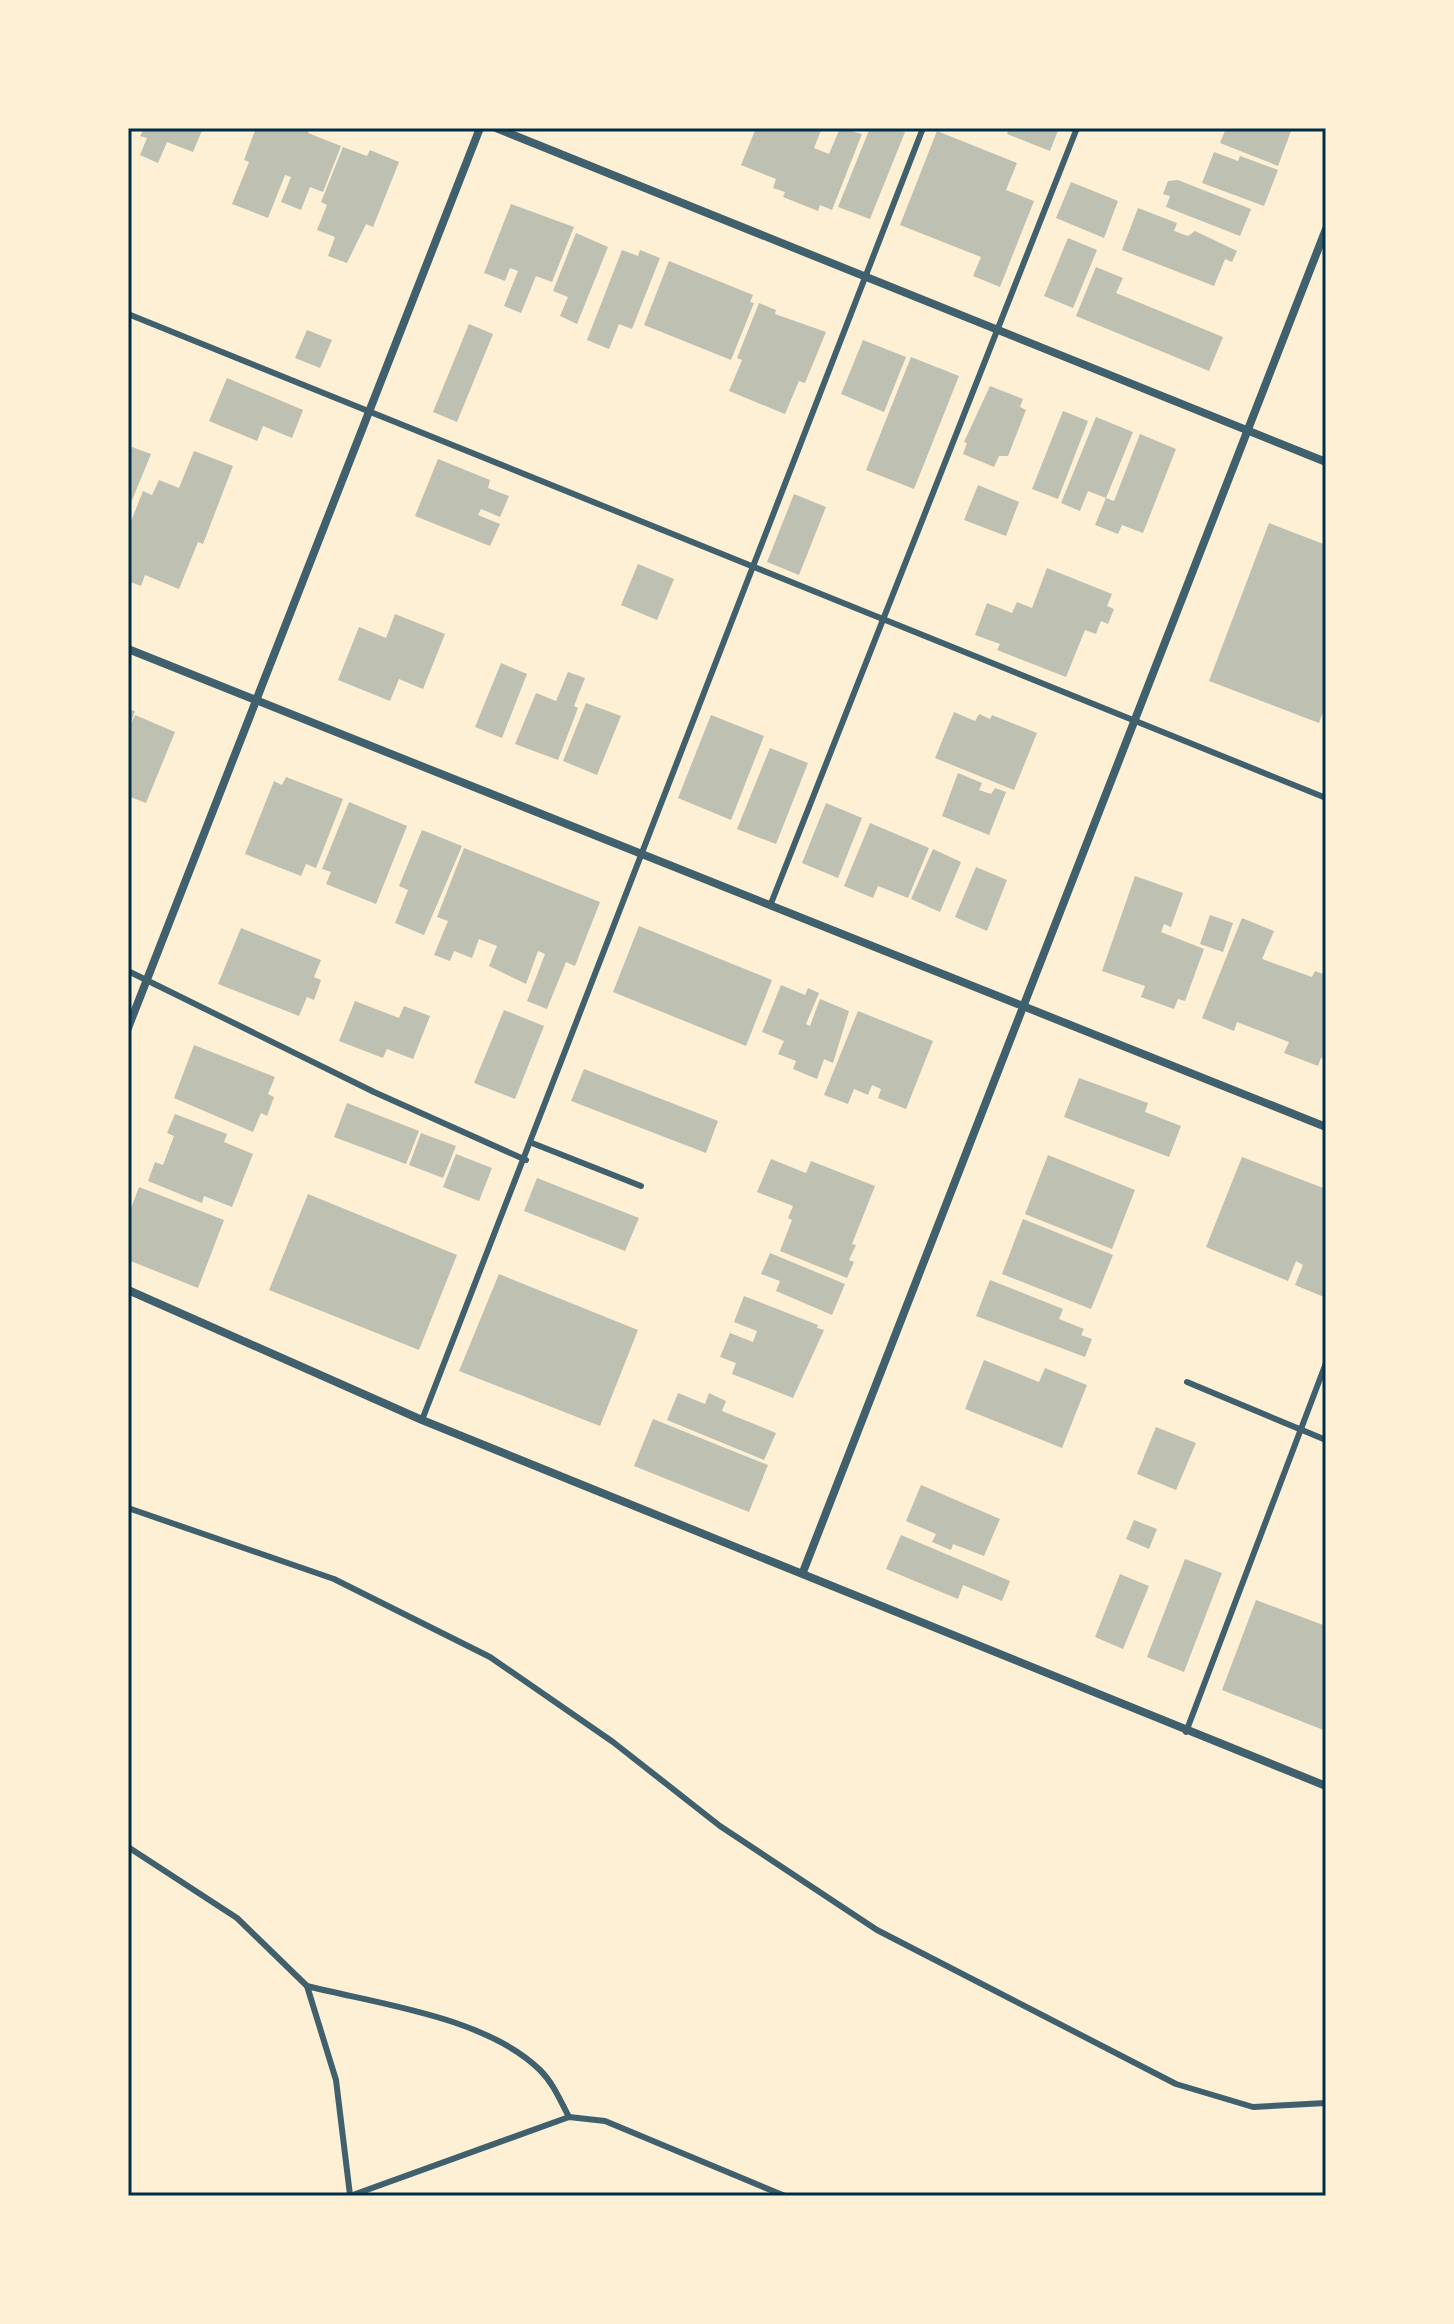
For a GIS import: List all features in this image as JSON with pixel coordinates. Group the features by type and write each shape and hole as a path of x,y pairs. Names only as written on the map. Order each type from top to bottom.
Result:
{"street":[{"path":"128,1028 480,128"},
{"path":"496,128 1326,462"},
{"path":"803,1572 1326,229"},
{"path":"128,649 1326,1127"},
{"path":"128,1290 422,1420 803,1572 1186,1732 1326,1786"}],"lane":[{"path":"422,1420 526,1160 751,566 923,128"},
{"path":"770,906 1077,128"},
{"path":"128,314 1326,798"},
{"path":"128,971 374,1092 526,1160"},
{"path":"532,1143 641,1186"},
{"path":"1186,1732 1326,1363"},
{"path":"1187,1382 1326,1440"},
{"path":"128,1508 334,1579 490,1657 613,1742 720,1826 877,1930 1176,2084 1253,2107 1326,2103"},
{"path":"128,1847 237,1918 307,1986 336,2080 350,2196 569,2117 605,2121 785,2196"},
{"path":"307,1986 439,2018 492,2039 537,2067 551,2083 569,2117"}],"building":[{"path":"136,128 203,128 193,152 167,142 158,163 140,155 147,138 140,136 143,131"},
{"path":"256,128 310,128 308,133 341,146 323,192 310,187 301,210 281,202 291,177 285,175 268,218 232,204 249,162 244,160"},
{"path":"756,128 822,128 814,148 829,154 840,128 862,134 832,210 820,205 818,211 783,197 785,192 773,188 776,179 741,165"},
{"path":"870,128 895,128 905,132 870,219 838,207"},
{"path":"1009,128 1059,128 1050,151 1007,134"},
{"path":"1226,128 1282,128 1291,131 1278,166 1220,143"},
{"path":"937,131 1017,163 1006,190 1034,201 1000,287 973,276 981,257 900,225"},
{"path":"343,147 367,156 370,150 399,162 373,227 366,224 347,263 328,256 335,237 317,230 327,205 321,202"},
{"path":"1214,152 1238,161 1240,156 1278,170 1264,206 1202,183"},
{"path":"1178,180 1251,209 1240,236 1166,207 1170,196 1163,194 1168,181"},
{"path":"1071,182 1118,201 1104,238 1056,218"},
{"path":"511,204 574,227 552,282 536,276 521,313 504,306 518,271 510,268 505,281 484,273"},
{"path":"1138,208 1177,223 1174,231 1188,236 1195,231 1237,251 1232,262 1225,259 1214,286 1122,250"},
{"path":"576,233 608,247 577,324 560,316 568,297 553,291"},
{"path":"1068,238 1097,250 1073,308 1044,296"},
{"path":"622,250 638,256 640,250 660,258 632,329 619,324 609,349 587,340"},
{"path":"669,261 753,295 750,302 754,303 731,360 644,325"},
{"path":"1096,267 1123,278 1116,293 1223,337 1209,371 1076,316"},
{"path":"759,303 776,310 775,314 826,332 805,383 799,381 785,414 729,391 742,360 737,358"},
{"path":"469,324 493,334 457,422 433,412"},
{"path":"307,330 332,340 320,368 295,358"},
{"path":"863,340 906,357 884,412 841,394"},
{"path":"911,357 959,376 914,489 866,470"},
{"path":"227,378 303,410 292,438 263,426 257,441 209,421"},
{"path":"990,386 1023,399 1020,407 1026,410 1008,456 999,456 994,467 963,454 967,443 964,442"},
{"path":"1063,411 1088,421 1058,499 1032,489"},
{"path":"1096,417 1133,432 1106,498 1088,491 1080,511 1061,503"},
{"path":"1140,434 1176,449 1143,533 1122,525 1118,534 1095,525 1106,498 1114,501"},
{"path":"132,447 151,454 128,510 128,458"},
{"path":"194,451 233,466 203,544 198,542 179,589 145,575 141,586 128,581 128,529 143,491 152,495 159,480 179,488"},
{"path":"438,459 490,480 488,488 509,496 500,517 481,509 478,515 500,524 490,546 415,516"},
{"path":"978,485 1019,502 1006,536 964,520"},
{"path":"794,494 826,507 799,575 767,562"},
{"path":"1269,523 1326,545 1326,704 1319,723 1209,681"},
{"path":"638,564 674,579 657,620 621,605"},
{"path":"1047,568 1112,594 1107,606 1114,609 1108,624 1101,621 1096,634 1085,630 1066,677 997,650 1000,644 975,635 987,603 1012,613 1017,602 1032,608"},
{"path":"395,614 445,634 423,689 399,679 390,701 338,680 359,627 386,638"},
{"path":"501,663 527,674 502,738 475,727"},
{"path":"568,672 585,678 574,706 578,708 558,760 515,744 536,693 556,701"},
{"path":"586,703 621,716 597,775 563,761"},
{"path":"128,709 135,711 129,728 135,715 175,732 146,803 128,796"},
{"path":"954,712 975,721 979,714 990,719 992,715 1037,733 1014,790 935,758"},
{"path":"711,715 764,736 731,820 678,798"},
{"path":"770,748 808,763 776,844 737,829"},
{"path":"958,773 982,783 979,790 991,794 995,788 1006,792 989,835 942,816"},
{"path":"286,777 343,799 316,868 306,864 301,876 245,854 274,781 282,785"},
{"path":"349,802 407,826 376,904 326,884 331,872 322,869"},
{"path":"826,803 862,818 838,878 802,863"},
{"path":"870,823 929,848 908,898 878,886 873,898 844,886"},
{"path":"422,830 462,846 424,935 395,923 408,890 399,886"},
{"path":"464,848 600,902 575,966 566,962 547,1009 527,1001 545,954 538,951 526,984 489,966 497,946 479,939 472,958 454,951 450,961 434,955 448,921 437,917"},
{"path":"933,849 961,862 940,912 911,899"},
{"path":"976,867 1007,880 987,931 955,917"},
{"path":"1135,876 1183,893 1171,927 1164,924 1161,932 1204,949 1185,1001 1178,999 1174,1009 1141,997 1145,986 1102,971"},
{"path":"1210,915 1233,923 1223,952 1200,944"},
{"path":"1242,918 1274,931 1262,959 1312,977 1315,971 1326,975 1326,1060 1321,1058 1318,1066 1284,1053 1289,1042 1237,1022 1234,1031 1202,1018"},
{"path":"639,926 772,980 746,1046 613,992"},
{"path":"241,928 321,960 314,977 321,980 314,1000 307,997 299,1016 218,984"},
{"path":"781,985 805,995 808,988 819,993 806,1024 810,1026 820,999 849,1011 833,1063 824,1059 817,1079 793,1069 796,1061 778,1054 784,1041 762,1032"},
{"path":"355,1001 399,1018 404,1006 430,1016 413,1059 387,1049 383,1058 339,1041"},
{"path":"504,1010 544,1026 515,1099 474,1083"},
{"path":"858,1011 933,1041 906,1109 878,1098 881,1089 872,1085 868,1095 854,1089 848,1104 824,1095"},
{"path":"194,1045 275,1077 268,1094 274,1097 267,1116 261,1113 253,1132 174,1098"},
{"path":"584,1069 718,1121 706,1153 571,1101"},
{"path":"1079,1078 1148,1103 1145,1112 1181,1126 1169,1157 1064,1117"},
{"path":"347,1103 419,1131 406,1164 334,1137"},
{"path":"175,1114 227,1134 224,1142 253,1154 232,1207 204,1196 202,1203 148,1181 155,1162 163,1165 174,1136 167,1133"},
{"path":"421,1133 456,1146 443,1178 409,1165"},
{"path":"456,1154 492,1168 479,1201 443,1187"},
{"path":"1048,1155 1135,1190 1112,1249 1025,1214"},
{"path":"1242,1157 1326,1189 1324,1297 1295,1285 1303,1265 1296,1261 1288,1281 1206,1247"},
{"path":"771,1159 806,1173 811,1161 875,1186 852,1244 856,1245 849,1260 854,1262 847,1278 780,1251 792,1220 788,1218 793,1206 757,1192"},
{"path":"537,1178 639,1218 625,1251 524,1211"},
{"path":"139,1187 224,1220 198,1288 128,1260 128,1216"},
{"path":"308,1194 457,1255 419,1350 269,1290"},
{"path":"1023,1219 1113,1255 1091,1309 1002,1274"},
{"path":"770,1253 845,1284 832,1315 776,1291 780,1281 761,1274"},
{"path":"499,1274 638,1330 600,1426 459,1371"},
{"path":"990,1280 1063,1309 1059,1319 1084,1329 1081,1335 1092,1339 1085,1357 976,1316"},
{"path":"744,1296 824,1330 793,1398 732,1374 736,1363 720,1357 730,1333 753,1342 757,1331 734,1322"},
{"path":"984,1360 1039,1382 1045,1368 1087,1385 1062,1448 965,1409"},
{"path":"678,1393 705,1404 709,1393 726,1401 722,1411 776,1433 764,1460 667,1420"},
{"path":"653,1419 768,1465 749,1512 634,1466"},
{"path":"1156,1427 1196,1443 1176,1490 1137,1474"},
{"path":"921,1485 1000,1519 984,1556 953,1544 951,1550 932,1542 936,1534 906,1521"},
{"path":"1134,1520 1157,1529 1149,1549 1126,1539"},
{"path":"901,1535 1010,1581 1002,1601 963,1585 958,1599 886,1569"},
{"path":"1185,1559 1222,1573 1184,1672 1147,1657"},
{"path":"1120,1574 1149,1586 1123,1649 1095,1637"},
{"path":"1256,1600 1326,1626 1326,1731 1222,1690"}]}
